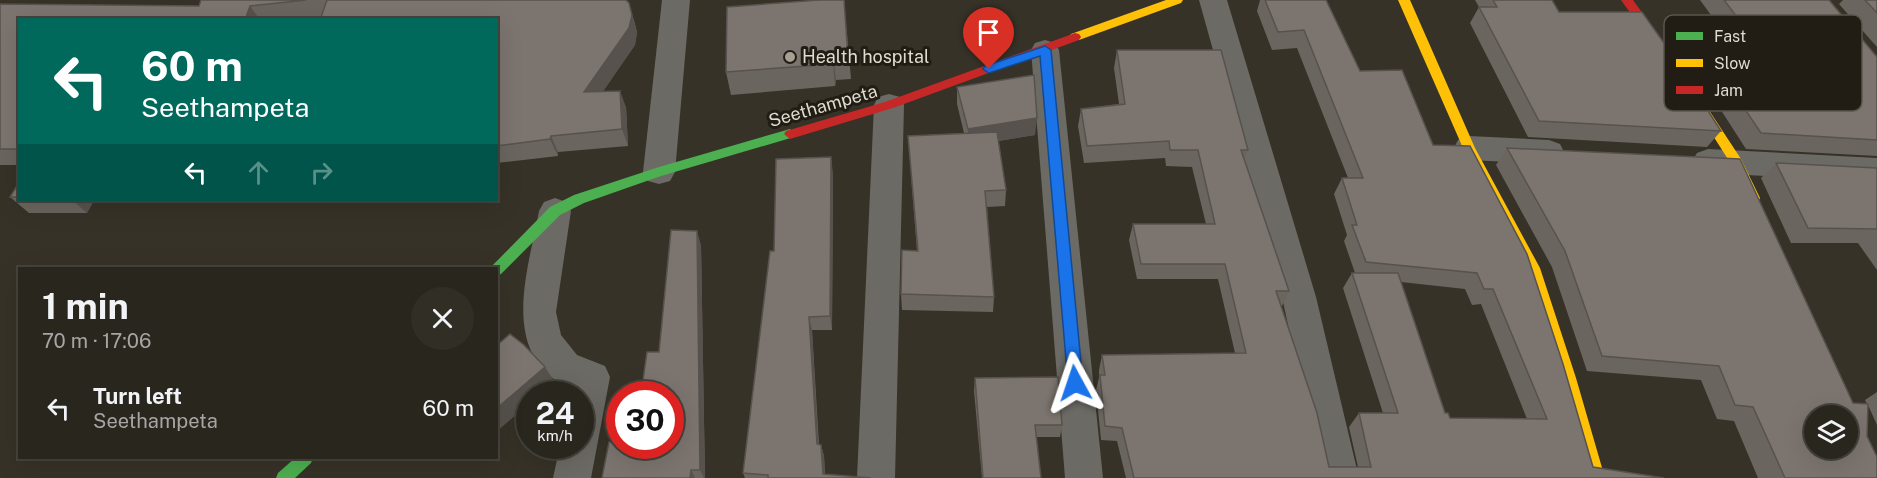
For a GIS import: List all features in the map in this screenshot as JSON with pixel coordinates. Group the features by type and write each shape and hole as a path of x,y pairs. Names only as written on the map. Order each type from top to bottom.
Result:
{"street":[{"path":"659,172 676,0"},
{"name":"Seethampeta","path":"498,268 555,211 579,199 659,172 889,105 1177,0"},
{"path":"1213,0 1299,297 1340,478"},
{"path":"1404,0 1469,148 1533,268 1569,378 1598,478"},
{"path":"1627,0 1664,51"},
{"path":"1045,50 1084,478"},
{"path":"876,478 889,105"},
{"path":"1703,111 1736,162 1761,216"},
{"path":"1469,148 1574,154"},
{"path":"1678,159 1877,170"},
{"path":"555,211 539,312 544,341 564,366 592,377 591,381"},
{"path":"284,478 304,459"},
{"path":"572,478 576,459"}],"building":[{"path":"201,0 306,0 250,6 246,18 18,18 18,149 0,149 0,4 199,6"},
{"path":"327,0 626,0 632,15 629,28 584,92 620,91 622,129 551,136 550,139 498,146 498,18 321,18"},
{"name":"Health hospital","path":"844,0 848,57 833,57 833,64 726,72 727,7"},
{"path":"1265,0 1326,0 1360,71 1402,70 1433,145 1470,146 1527,254 1563,364 1593,467 1664,478 1134,478 1122,428 1105,426 1100,375 1105,375 1102,355 1246,353 1225,264 1141,264 1133,224 1215,224 1198,150 1170,150 1169,141 1087,146 1081,109 1125,104 1117,50 1221,50 1248,150 1241,150 1289,291 1276,291 1317,413 1329,467 1371,467 1359,413 1398,413 1352,273 1398,273 1445,413 1448,413 1450,418 1547,419 1493,289 1484,289 1477,273 1366,262 1352,225 1357,225 1342,178 1363,178 1304,30 1278,32"},
{"path":"1493,0 1552,0 1559,12 1642,12 1664,43 1664,111 1708,111 1721,131 1539,121 1479,7 1497,7"},
{"path":"1724,0 1829,0 1842,15 1735,15"},
{"path":"1865,0 1877,0 1877,13"},
{"path":"1862,39 1877,57 1877,140 1761,133 1746,111 1862,111"},
{"path":"1034,75 1037,118 968,129 957,87"},
{"path":"997,132 1006,190 985,191 994,297 901,294 902,250 918,251 908,136"},
{"path":"1507,148 1740,159 1853,403 1868,404 1867,436 1877,457 1877,478 1785,478 1753,407 1735,405 1719,366 1602,356 1565,251"},
{"path":"831,157 830,316 809,317 817,444 821,445 823,474 871,478 768,478 768,475 743,473 770,251 774,251 776,159"},
{"path":"1776,163 1877,168 1877,229 1808,228"},
{"path":"18,184 18,197 10,197"},
{"path":"671,230 697,231 700,470 691,470 690,478 602,478 606,457 684,459 684,381 643,381 647,352 659,352"},
{"path":"510,334 545,367 529,381 516,381 516,392 498,407 498,344"},
{"path":"1058,377 1062,425 1035,425 1041,478 983,478 975,378"}],"traffic: fast":[{"path":"498,268 555,211 579,199 659,172 790,134"},
{"path":"284,478 304,459"}],"traffic: slow":[{"path":"1075,37 1177,0"},
{"path":"1404,0 1469,148 1533,268 1569,378 1597,478"},
{"path":"1703,111 1736,162 1753,198"}],"traffic: jam":[{"path":"1627,0 1663,50"},
{"path":"790,134 889,105 1075,37"}],"place":[{"name":"Health hospital","path":"790,57"}],"route":[{"path":"989,69 1045,50 1075,383"}]}
